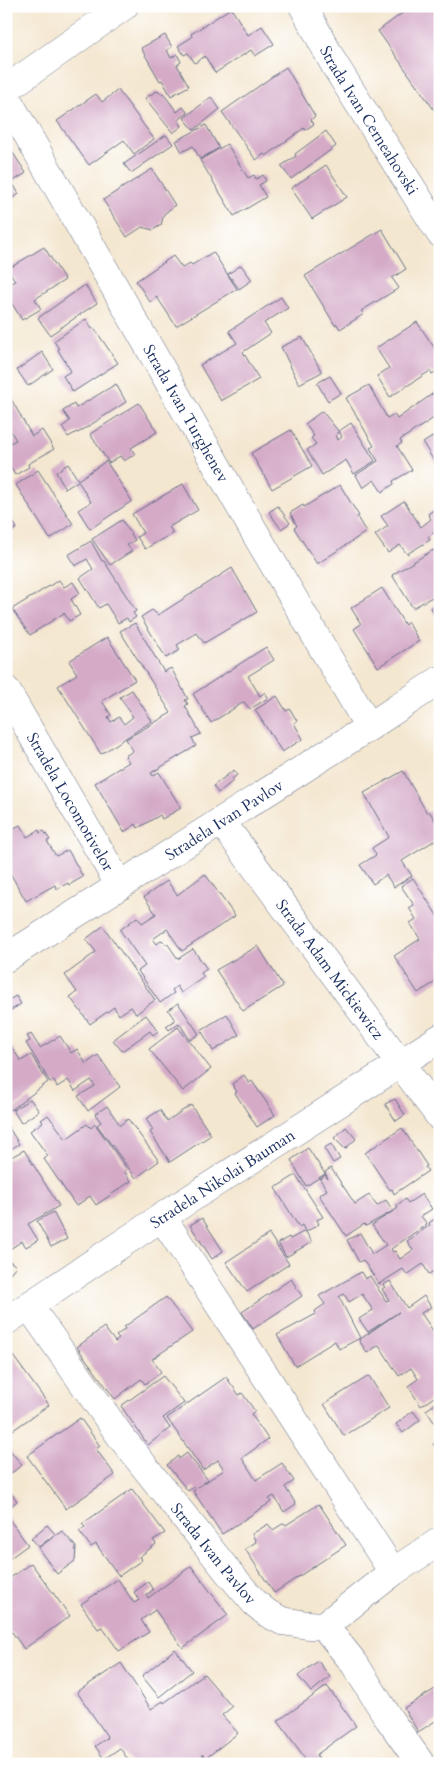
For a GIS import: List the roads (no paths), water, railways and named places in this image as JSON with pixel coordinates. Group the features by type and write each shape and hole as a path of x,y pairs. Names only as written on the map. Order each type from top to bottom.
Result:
{"street":[{"path":"6,89 124,6"},
{"name":"Strada Ivan Cerneahovski","path":"303,6 334,64 440,233"},
{"name":"Strada Ivan Turghenev","path":"6,97 258,538 369,727"},
{"name":"Stradela Ivan Pavlov","path":"6,958 440,680"},
{"name":"Stradela Locomotivelor","path":"6,690 120,886"},
{"name":"Strada Adam Mickiewicz","path":"221,821 440,1117"},
{"name":"Stradela Nikolai Bauman","path":"6,1321 440,1038"},
{"path":"162,1218 393,1572"},
{"name":"Strada Ivan Pavlov","path":"28,1306 121,1437 255,1603 282,1621 324,1626"},
{"path":"421,1764 388,1719 354,1664 324,1626 393,1572 440,1541"}]}
